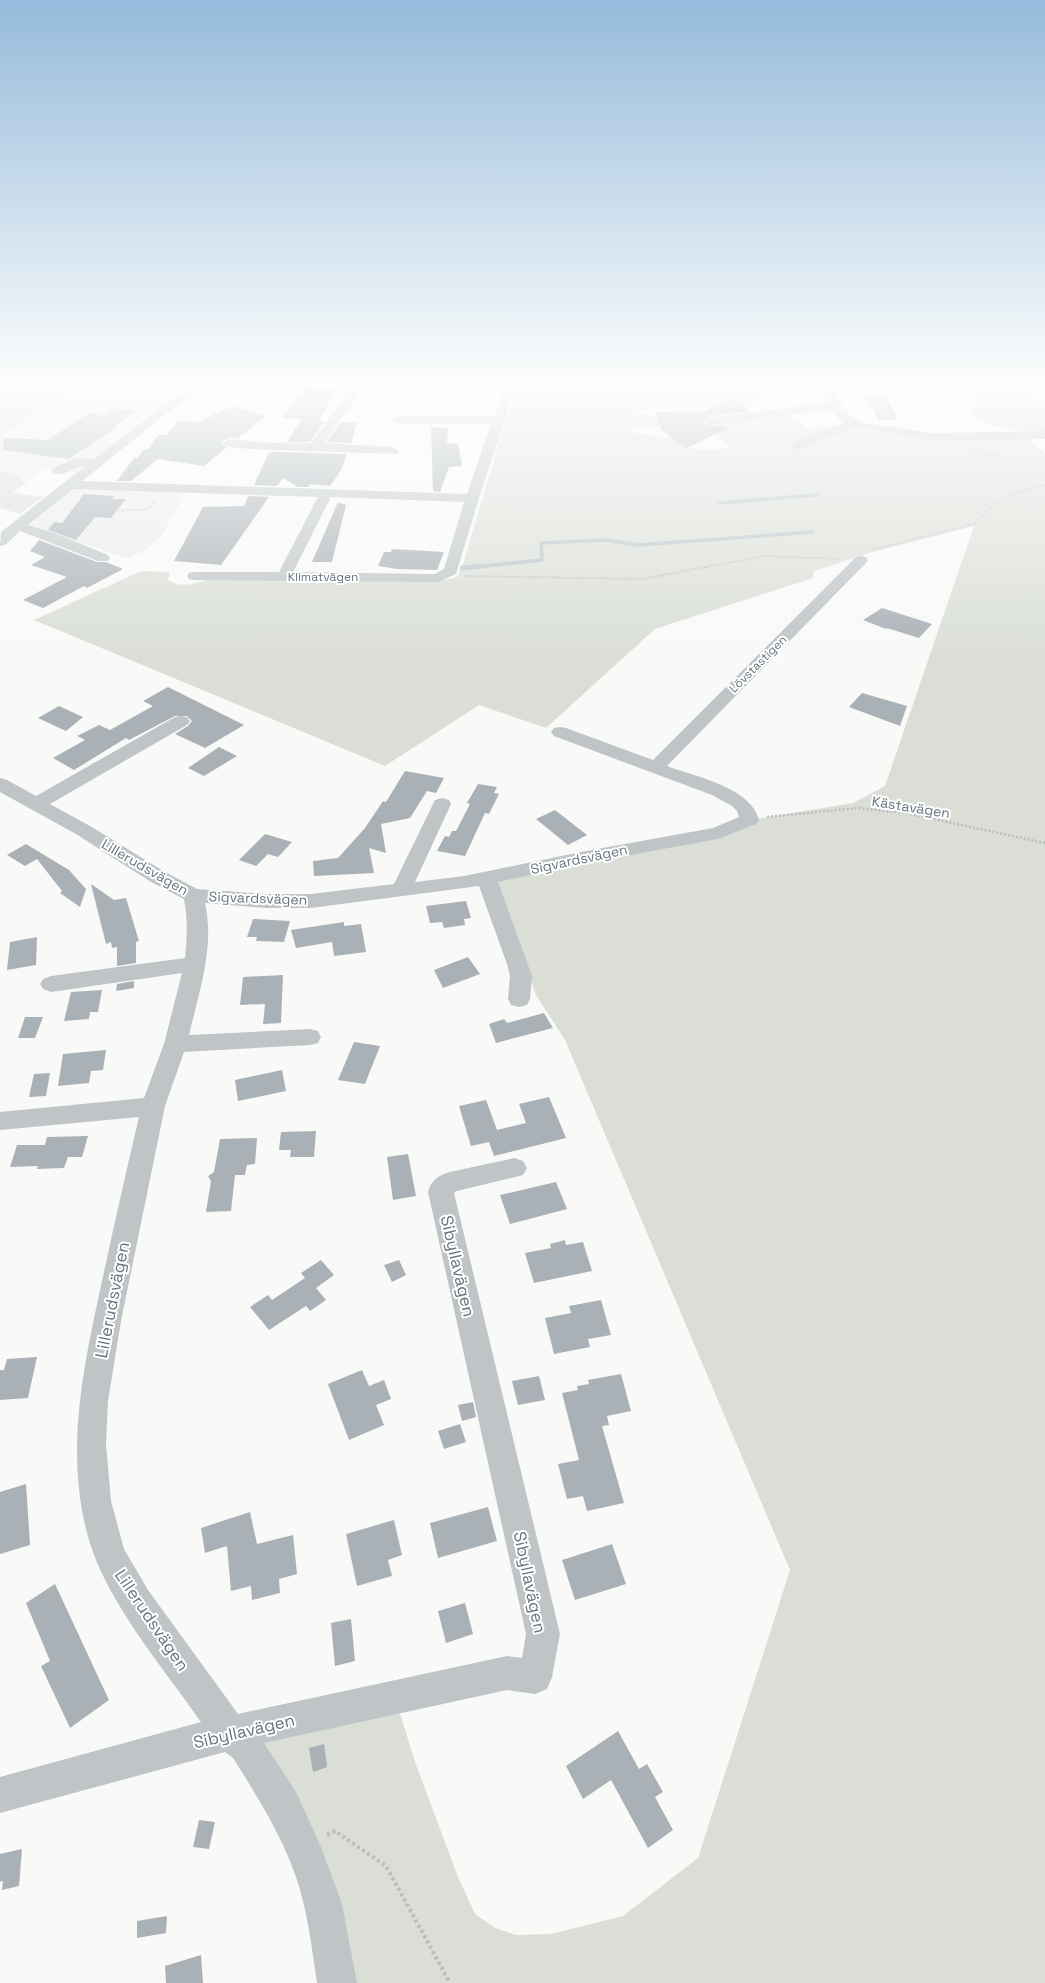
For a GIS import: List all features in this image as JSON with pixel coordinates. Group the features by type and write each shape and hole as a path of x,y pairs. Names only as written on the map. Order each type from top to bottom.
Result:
{"street":[{"path":"0,542 82,476"},
{"path":"448,573 480,476"},
{"path":"70,485 472,498"},
{"path":"284,576 323,499"},
{"path":"18,526 49,536 103,558"},
{"name":"Lövstastigen","path":"656,767 861,560"},
{"name":"Klimatvägen","path":"194,576 438,578 448,573"},
{"path":"36,804 181,721"},
{"path":"560,732 719,791 743,806 749,818"},
{"name":"Lillerudsvägen","path":"0,784 83,830 158,877 193,895 197,913 198,930 195,964 175,1044 153,1106 107,1322 93,1401 91,1444 96,1501 105,1541 112,1560 136,1602 231,1734 244,1746 274,1792 303,1847 323,1904 337,1983"},
{"path":"403,890 404,883 442,804"},
{"name":"Sigvardsvägen","path":"193,895 293,902 403,890 486,878 586,857 718,833 745,823 749,818"},
{"path":"486,878 518,964 521,976 519,999"},
{"path":"51,984 195,964"},
{"path":"175,1044 310,1037"},
{"path":"0,1121 153,1106"},
{"name":"Sibyllavägen","path":"0,1795 198,1740 508,1673 535,1677 543,1634 441,1192 442,1188 450,1182 514,1168"}],"path":[{"path":"448,573 642,579 764,556 861,560 861,553 974,524 994,504 1017,492 1045,485"},
{"path":"73,532 81,530 96,514 101,511 132,511 150,508 157,498 144,494 146,488"},
{"name":"Kästavägen","path":"749,818 785,817 857,808 906,813 1045,843"},
{"path":"303,1847 335,1831 386,1866 450,1983"}],"shaded area":[{"path":"0,476 17,476 24,484 13,493 43,497 20,514 0,508"},
{"path":"17,476 35,476 24,484"},
{"path":"489,476 1045,476 1045,1983 337,1983 323,1904 245,1746 395,1697 415,1762 458,1877 475,1914 495,1928 516,1935 551,1934 623,1916 698,1858 790,1570 565,1040 536,995 494,877 636,847 749,820 853,803 885,786 974,526 869,553 814,571 813,578 655,629 546,728 479,705 385,766 34,620 141,571 170,572 168,580 173,583 184,585 210,579 446,580 457,577 462,568"},
{"path":"87,488 186,492 162,535 144,551 126,558 35,528 30,524 72,489"}],"building":[{"path":"121,476 138,476 131,481 117,481"},
{"path":"258,476 337,476 330,486 310,484 308,487 298,487 283,478 277,486 254,485"},
{"path":"433,476 446,476 440,492 433,491"},
{"path":"84,494 114,496 111,499 126,499 111,518 95,517 76,540 48,530 54,522 62,523"},
{"path":"248,496 269,497 221,565 174,561 203,507 244,506"},
{"path":"338,502 346,505 332,562 312,562"},
{"path":"39,540 97,562 106,562 123,569 87,588 84,586 43,608 23,600 67,577 31,565 45,557 30,551"},
{"path":"392,549 444,552 437,570 397,569 378,566 384,552 391,552"},
{"path":"882,608 932,624 919,638 887,628 886,629 863,620"},
{"path":"168,687 244,725 205,748 175,734 188,726 192,721 187,716 175,716 129,740 126,738 74,770 53,758 85,740 77,736 99,725 110,730 153,706 143,701"},
{"path":"862,693 907,706 900,726 849,707"},
{"path":"59,706 83,717 66,731 38,718"},
{"path":"219,747 237,756 204,776 188,768"},
{"path":"405,771 444,778 436,793 427,791 410,818 381,824 386,853 369,848 374,873 314,876 313,861 338,858 365,828 383,801 386,802"},
{"path":"478,784 497,787 494,793 499,794 489,814 485,813 465,856 437,851 445,836 449,837 452,831 456,831 470,804 467,803"},
{"path":"555,810 587,835 568,845 536,819"},
{"path":"265,834 292,842 278,857 268,854 256,866 239,860"},
{"path":"26,844 69,870 86,889 80,907 60,893 62,891 37,859 25,866 7,855"},
{"path":"91,884 114,900 126,898 139,941 136,942 136,963 117,966 117,947 112,948 111,942 106,944"},
{"path":"466,901 471,918 464,919 465,925 444,928 442,922 430,923 426,906"},
{"path":"253,919 290,921 284,942 256,941 257,937 247,937"},
{"path":"344,922 344,926 361,924 366,952 334,956 332,942 296,948 291,930"},
{"path":"37,937 36,965 7,970 10,942"},
{"path":"468,957 480,974 443,988 434,970"},
{"path":"283,975 281,1023 263,1024 265,1004 240,1005 243,977"},
{"path":"134,981 134,988 116,991 117,984"},
{"path":"102,990 98,1012 90,1012 89,1019 64,1021 71,992"},
{"path":"544,1013 553,1028 496,1043 489,1024 504,1019 507,1023"},
{"path":"25,1017 43,1017 35,1038 18,1038"},
{"path":"354,1042 380,1046 365,1084 338,1080"},
{"path":"106,1050 103,1070 91,1071 89,1083 58,1086 63,1054"},
{"path":"282,1070 286,1091 238,1101 235,1080"},
{"path":"50,1073 46,1096 29,1097 34,1074"},
{"path":"549,1097 566,1138 494,1156 489,1142 471,1146 459,1106 486,1100 497,1130 526,1123 519,1104"},
{"path":"316,1131 314,1157 290,1157 291,1150 279,1150 281,1132"},
{"path":"88,1136 82,1157 68,1157 64,1168 37,1169 38,1166 10,1167 17,1145 45,1145 47,1137"},
{"path":"257,1138 255,1164 247,1165 245,1175 235,1175 231,1211 206,1212 211,1181 208,1176 214,1172 220,1139"},
{"path":"408,1154 416,1196 393,1200 387,1157"},
{"path":"556,1182 567,1209 510,1224 500,1195"},
{"path":"565,1240 566,1245 583,1242 592,1271 534,1283 525,1253 551,1248 550,1244"},
{"path":"321,1260 334,1275 316,1288 326,1300 310,1311 306,1306 269,1330 250,1307 268,1295 272,1300 305,1278 301,1273"},
{"path":"399,1260 406,1275 392,1282 384,1265"},
{"path":"601,1300 611,1335 588,1339 590,1347 554,1354 545,1318 571,1313 569,1306"},
{"path":"37,1357 28,1398 0,1400 0,1370 4,1370 7,1359"},
{"path":"362,1370 369,1386 384,1380 391,1399 376,1405 384,1425 349,1440 328,1384"},
{"path":"621,1374 631,1411 607,1416 609,1425 602,1426 624,1503 587,1511 583,1496 567,1499 558,1464 579,1460 562,1393 578,1390 577,1386 589,1384 588,1380"},
{"path":"539,1376 545,1400 518,1405 512,1381"},
{"path":"473,1402 476,1417 462,1421 458,1405"},
{"path":"460,1424 466,1442 444,1449 438,1431"},
{"path":"26,1484 30,1545 0,1554 0,1492"},
{"path":"488,1507 497,1541 438,1558 430,1523"},
{"path":"250,1512 257,1544 293,1535 297,1574 279,1579 280,1593 252,1600 251,1586 231,1591 227,1546 205,1553 201,1528"},
{"path":"394,1520 402,1555 388,1560 392,1576 357,1586 346,1534"},
{"path":"612,1544 626,1584 575,1600 562,1560"},
{"path":"55,1584 109,1700 70,1728 41,1666 50,1661 26,1603"},
{"path":"465,1603 473,1634 446,1643 438,1611"},
{"path":"351,1619 355,1661 335,1666 331,1623"},
{"path":"618,1731 639,1769 647,1764 663,1792 655,1797 673,1830 648,1848 611,1780 583,1799 566,1766"},
{"path":"324,1744 327,1767 313,1772 309,1748"},
{"path":"199,1820 215,1822 209,1849 193,1847"},
{"path":"22,1849 19,1886 2,1890 3,1881 0,1882 0,1854"},
{"path":"167,1916 166,1933 137,1938 137,1921"},
{"path":"201,1955 203,1983 166,1983 165,1966"}],"waterway":[{"path":"720,503 817,495"},
{"path":"481,566 542,560 541,543 606,540 638,545 813,532"},
{"path":"462,568 481,566"},
{"path":"473,567 481,566"}]}
